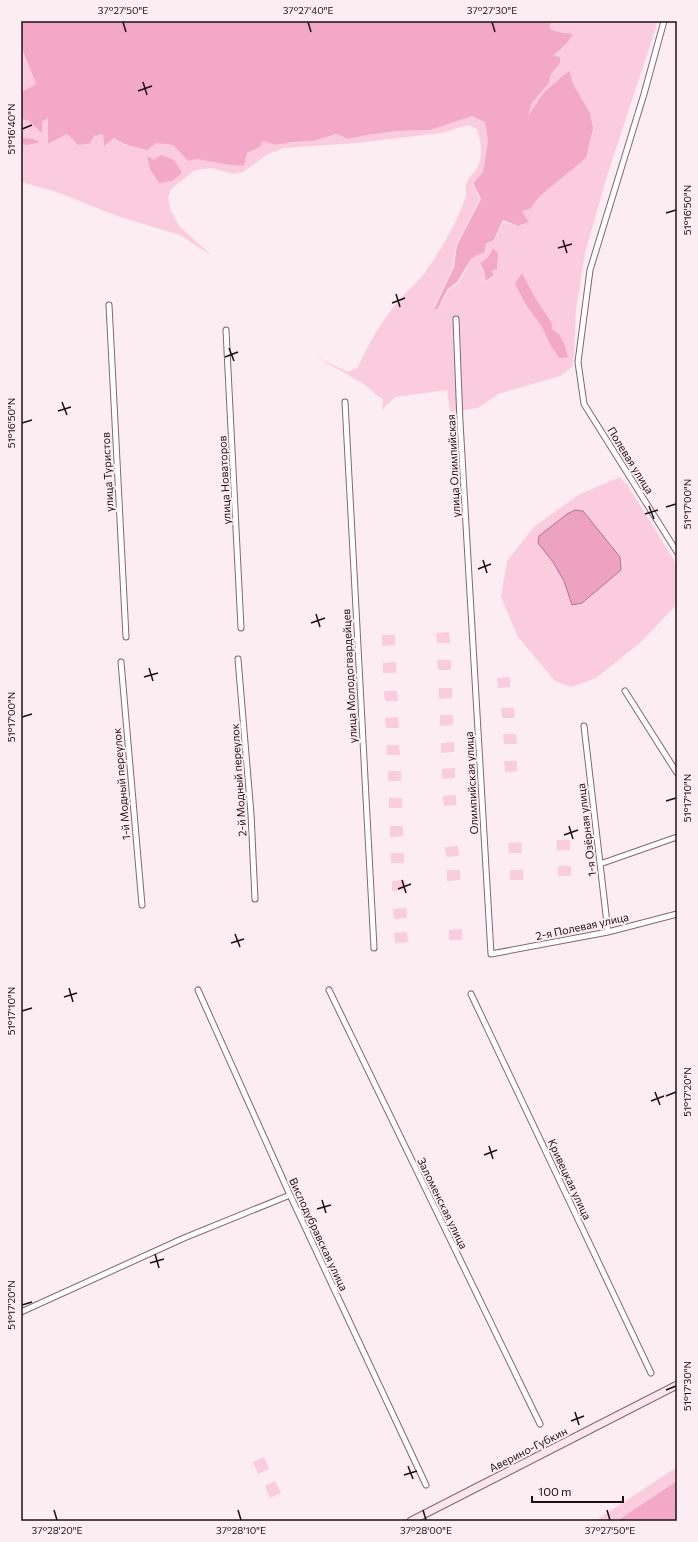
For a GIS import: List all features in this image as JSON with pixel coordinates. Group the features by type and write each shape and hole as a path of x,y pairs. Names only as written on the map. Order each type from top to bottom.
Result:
{"main road":[{"name":"Аверино-Губкин","path":"411,1521 677,1385"}],"street":[{"name":"Полевая улица","path":"664,21 644,94 590,270 578,362 584,404 677,552"},
{"name":"улица Туристов","path":"109,305 126,638"},
{"name":"улица Олимпийская","path":"456,319 460,422 471,611"},
{"name":"улица Новаторов","path":"226,330 242,628"},
{"name":"улица Молодогвардейцев","path":"345,402 374,948"},
{"name":"Олимпийская улица","path":"471,611 491,954"},
{"name":"2-й Модный переулок","path":"238,659 251,814 255,900"},
{"name":"1-й Модный переулок","path":"121,662 142,905"},
{"path":"625,691 677,773"},
{"name":"1-я Озёрная улица","path":"584,726 608,932"},
{"path":"600,864 677,837"},
{"name":"2-я Полевая улица","path":"491,954 608,932 677,914"},
{"name":"Вислодубравская улица","path":"198,990 290,1195 426,1484"},
{"name":"Заломенская улица","path":"329,990 540,1424"},
{"name":"Кривецкая улица","path":"471,994 651,1374"},
{"path":"21,1312 184,1238 290,1195"}],"shaded area":[{"path":"21,21 556,21 550,23 550,29 573,35 553,56 560,57 560,63 551,74 549,83 532,103 528,116 544,92 570,71 573,84 590,113 593,128 586,158 540,196 530,209 522,211 529,222 518,226 503,220 494,240 486,244 485,252 477,255 470,261 457,282 447,290 438,309 434,309 454,267 457,245 481,199 473,183 483,172 488,141 485,122 472,116 430,130 397,131 348,139 336,134 313,141 292,142 276,145 263,141 260,147 247,153 244,166 196,159 188,161 173,145 156,143 147,150 124,144 114,138 104,146 103,134 94,136 90,143 78,145 67,134 48,144 48,118 42,122 42,133 29,121 21,119 21,92 36,84 21,46"},
{"path":"556,21 658,21 606,179 585,253 576,309 572,367 560,376 498,394 478,408 450,412 447,390 395,397 382,410 383,399 364,384 315,356 348,372 358,367 382,322 394,306 426,271 454,226 466,196 467,183 479,165 481,144 477,129 468,125 441,133 356,143 284,148 268,154 243,172 233,174 212,168 195,170 171,189 168,198 171,211 179,226 211,255 180,235 117,216 57,192 21,182 21,119 29,121 42,132 42,122 48,117 49,144 67,134 78,145 94,136 103,134 104,145 114,138 124,145 156,143 173,145 188,161 196,159 244,166 247,153 260,147 263,141 276,145 292,142 313,141 336,134 348,139 397,131 430,130 472,116 485,122 488,141 483,172 472,183 480,199 456,245 453,267 433,309 439,309 448,290 458,283 471,261 477,255 486,252 487,244 495,240 503,222 519,226 529,222 522,211 530,209 540,196 586,158 581,98 573,84 570,71 544,92 527,118 532,103 549,83 551,74 560,63 553,56 566,44 567,32 557,33 550,29 550,23","holes":["493,248 498,254 497,269 493,271 494,276 486,282 484,272 479,263 488,256","522,273 537,301 551,321 553,330 560,335 565,346 559,358 535,315"]},
{"path":"21,46 36,84 21,92"},
{"path":"21,138 33,139 40,142 27,145 21,144"},
{"path":"161,155 174,160 182,173 172,181 159,183 150,169 147,156 154,160"},
{"path":"493,248 498,253 497,269 492,271 494,275 486,281 484,271 480,263 488,257"},
{"path":"522,273 537,301 551,321 553,330 560,335 568,357 559,358 542,327 525,303 515,284"},
{"path":"620,477 628,486 677,565 677,604 641,642 596,678 571,687 555,681 518,637 501,597 507,561 534,527 578,495"},
{"path":"575,510 583,511 620,557 621,570 582,603 572,605 564,581 553,562 538,543 539,536 567,514"},
{"path":"449,632 450,643 437,643 436,633"},
{"path":"382,635 395,635 395,645 382,646"},
{"path":"437,660 451,660 451,670 438,670"},
{"path":"396,662 396,673 383,673 383,663"},
{"path":"510,677 510,687 498,688 497,678"},
{"path":"439,688 452,688 452,698 439,699"},
{"path":"384,691 397,691 398,701 385,701"},
{"path":"501,708 514,708 515,718 502,718"},
{"path":"440,715 453,715 453,725 440,726"},
{"path":"398,717 399,728 386,728 385,718"},
{"path":"503,734 516,734 517,744 504,744"},
{"path":"454,742 454,752 441,753 441,743"},
{"path":"386,745 399,745 400,755 387,755"},
{"path":"504,761 517,761 517,771 505,772"},
{"path":"455,768 455,778 442,779 442,769"},
{"path":"388,771 401,771 401,781 388,781"},
{"path":"456,795 456,805 444,806 443,796"},
{"path":"389,798 402,798 402,808 389,808"},
{"path":"390,826 403,826 403,836 390,837"},
{"path":"557,840 570,840 570,850 557,850"},
{"path":"521,842 522,853 509,853 508,843"},
{"path":"458,846 459,856 446,857 445,847"},
{"path":"391,853 404,853 404,863 391,863"},
{"path":"558,866 571,866 571,876 558,876"},
{"path":"447,870 460,870 460,880 447,881"},
{"path":"510,870 523,870 523,880 510,880"},
{"path":"405,880 405,890 392,891 392,881"},
{"path":"406,908 407,918 394,919 393,909"},
{"path":"462,929 462,940 449,940 449,930"},
{"path":"407,932 408,942 395,943 394,933"},
{"path":"264,1457 269,1469 258,1474 253,1462"},
{"path":"677,1467 677,1481 617,1521 595,1521"},
{"path":"275,1481 281,1493 270,1498 265,1486"},
{"path":"677,1481 677,1521 617,1521"}]}
